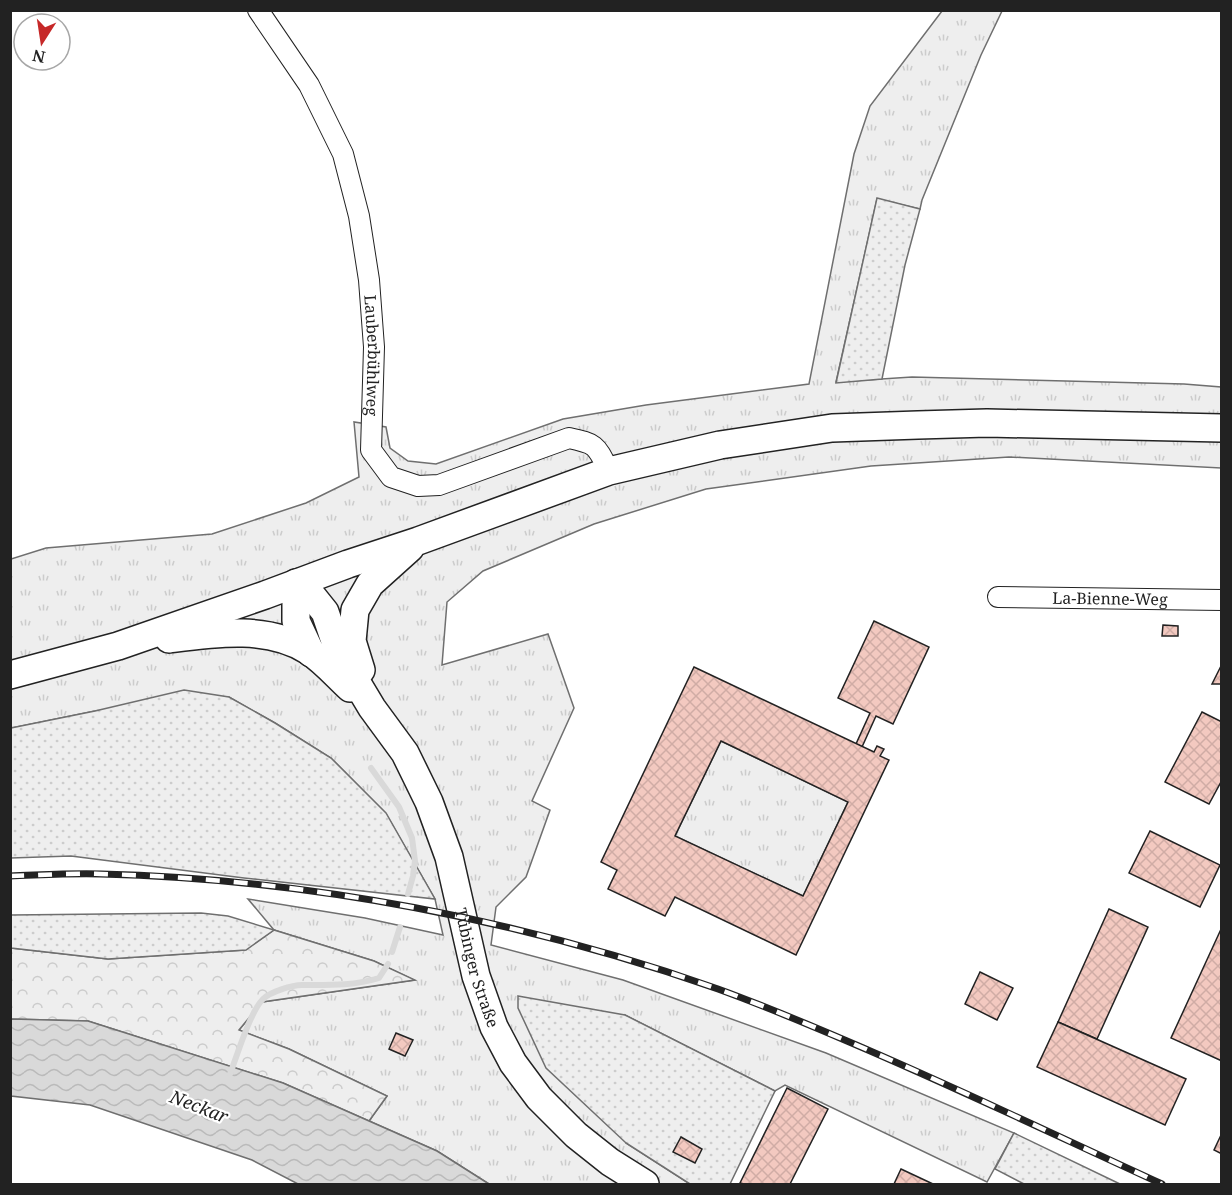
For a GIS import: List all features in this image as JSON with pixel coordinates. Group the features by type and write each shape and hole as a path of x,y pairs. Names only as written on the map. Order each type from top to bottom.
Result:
{"main road":[{"path":"10,675 118,646 418,541 609,471 720,445 832,428 987,423 1221,428"},
{"path":"372,708 352,641 355,610 370,584 418,541"},
{"name":"Tübinger Straße","path":"299,583 296,621 311,653"},
{"name":"Tübinger Straße","path":"299,583 325,612 339,653 372,708 405,753 429,802 449,857 476,976 494,1027 513,1063 538,1098 576,1136 645,1185"},
{"name":"Tübinger Straße","path":"118,646 190,636 250,633 275,637 294,643 311,653 372,708"}],"street":[{"name":"Lauberbühlweg","path":"258,10 309,85 343,154 359,216 369,280 374,348 371,450 391,477 418,486 439,485 569,438 587,442 598,449 609,471"},
{"name":"La-Bienne-Weg","path":"998,597 1221,600"}],"green space":[{"path":"942,11 1002,11 981,55 920,209 877,199 836,382 912,377 1184,384 1221,387 1221,468 1009,457 871,466 706,489 594,524 483,571 447,602 442,665 548,634 574,708 532,801 550,810 526,877 496,907 491,945 623,980 826,1053 1014,1133 987,1182 785,1085 775,1091 625,1015 626,1143 690,1184 489,1184 437,1151 369,1121 387,1096 289,1049 239,1030 262,1002 414,980 374,961 274,930 248,899 365,918 443,935 435,899 386,814 331,758 229,697 95,711 11,728 11,559 46,548 212,534 306,503 359,477 354,422 386,427 390,448 408,461 436,464 563,419 646,405 809,384 854,154 870,106"},
{"path":"877,198 920,209 905,265 882,379 836,383"},
{"path":"184,690 229,697 331,758 386,813 435,899 71,856 11,858 11,728"},
{"path":"721,741 848,802 803,896 675,836"},
{"path":"201,913 228,916 274,930 246,950 108,959 11,948 11,915"},
{"path":"274,930 374,961 415,980 262,1002 239,1030 289,1049 387,1096 369,1121 283,1083 88,1021 11,1019 11,948 108,959 245,950"},
{"path":"518,996 625,1015 775,1091 730,1184 690,1184 626,1143 546,1068 518,1008"},
{"path":"1014,1133 1120,1184 1024,1184 995,1169"}],"water":[{"name":"Neckar","path":"11,1019 88,1021 283,1083 437,1151 489,1184 298,1184 252,1160 90,1105 11,1096"}],"building":[{"path":"874,621 929,647 893,724 876,716 862,747 856,744 870,713 838,698"},
{"path":"1163,625 1178,626 1178,636 1162,636"},
{"path":"1222,664 1222,684 1212,684"},
{"path":"694,667 874,752 877,746 884,749 880,756 889,760 796,955 675,897 665,916 608,889 617,870 601,862","holes":["721,741 848,802 803,896 675,836"]},
{"path":"1202,712 1222,722 1222,780 1209,804 1165,782"},
{"path":"1150,831 1220,865 1200,907 1129,873"},
{"path":"1109,909 1148,927 1097,1039 1058,1022"},
{"path":"1222,927 1222,1061 1171,1038"},
{"path":"980,972 1013,988 997,1020 965,1004"},
{"path":"1058,1022 1186,1079 1165,1125 1037,1067"},
{"path":"396,1033 413,1040 405,1056 389,1049"},
{"path":"787,1088 828,1109 790,1184 740,1183"},
{"path":"1222,1133 1222,1154 1214,1150"},
{"path":"681,1137 702,1149 695,1163 673,1152"},
{"path":"901,1169 933,1184 894,1184"}],"waterway":[{"path":"371,768 399,807 412,838 415,861 408,894"},
{"path":"392,952 400,927"},
{"path":"230,1074 253,1014 266,996 298,985 370,981 379,978 388,964"}],"railway":[{"path":"10,876 101,874 258,884 414,907 568,943 644,964 783,1014 926,1076 1162,1184"}]}
